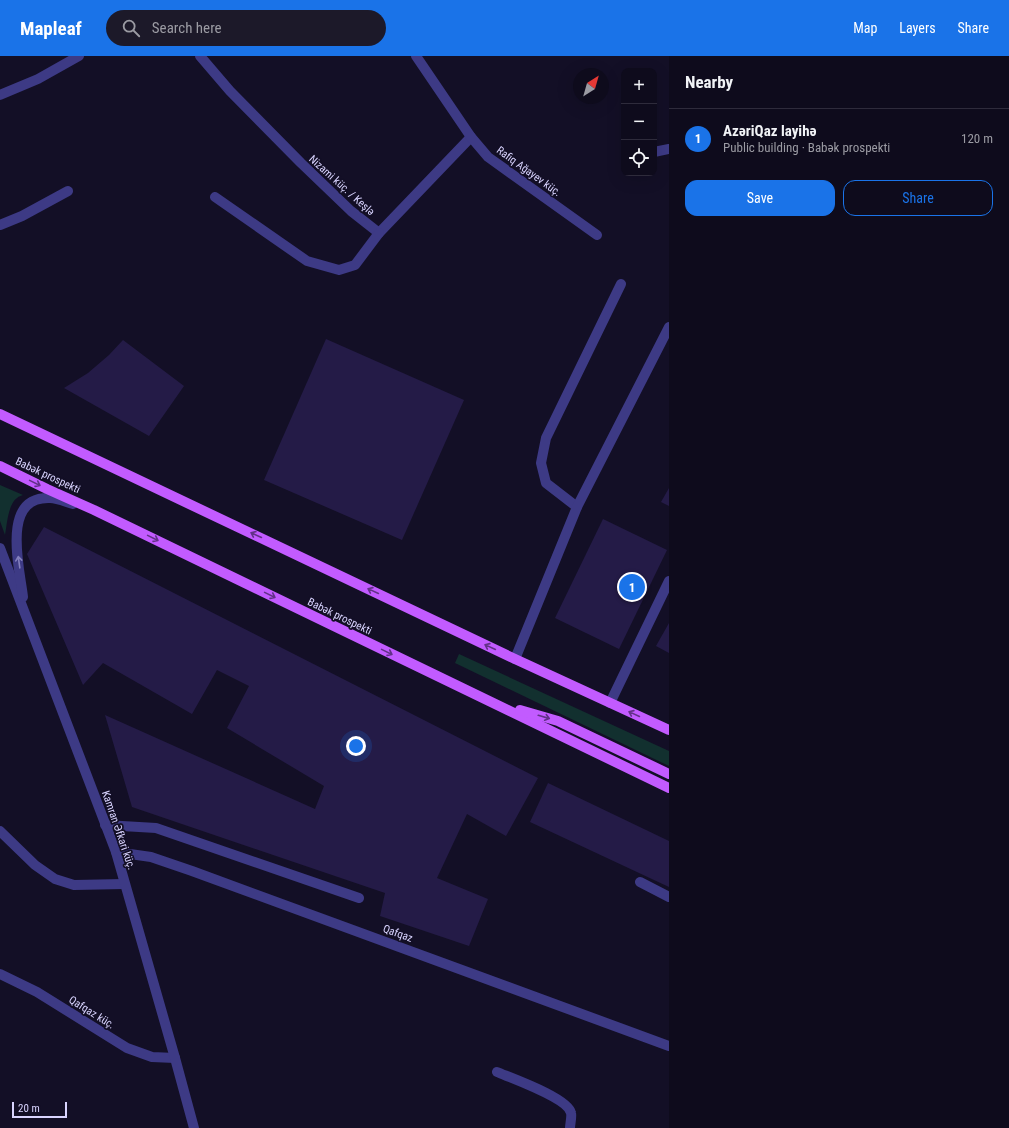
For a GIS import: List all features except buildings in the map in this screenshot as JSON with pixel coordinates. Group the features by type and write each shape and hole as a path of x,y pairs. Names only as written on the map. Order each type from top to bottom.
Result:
{"main road":[{"path":"0,414 514,659 668,730"},
{"name":"Babək prospekti","path":"0,466 669,788"},
{"path":"493,703 558,721 669,774"}],"street":[{"path":"0,95 38,79 79,56"},
{"name":"Nizami küç. / Keşlə","path":"200,56 230,91 301,163 351,211 379,233"},
{"name":"Rafiq Ağayev küç.","path":"416,56 471,137 488,157 597,235"},
{"path":"215,197 307,261 339,270 355,264 379,233 471,137"},
{"path":"657,151 669,149"},
{"path":"0,225 22,216 68,191"},
{"path":"577,507 546,483 541,463 546,438 621,284"},
{"path":"514,659 577,507 669,327"},
{"path":"26,615 16,542 17,526 20,515 25,507 32,501 42,498 51,498 94,510"},
{"name":"Kamran Əfkari küç.","path":"0,548 116,852 194,1128"},
{"path":"610,703 669,581"},
{"path":"105,825 156,828 359,898"},
{"path":"0,831 35,865 55,879 74,885 124,884"},
{"name":"Qafqaz","path":"116,852 151,857 192,871 669,1046"},
{"path":"640,882 669,897"},
{"name":"Qafqaz küç.","path":"0,974 37,992 127,1048 152,1058 175,1058"},
{"path":"497,1072 555,1096 568,1106 571,1113 570,1128"}],"green space":[{"path":"0,485 23,495 18,497 12,505 8,515 5,535 0,521"},
{"path":"459,654 669,751 669,766 455,663"}],"place":[{"name":"AzəriQaz layihə","path":"632,587"}]}
